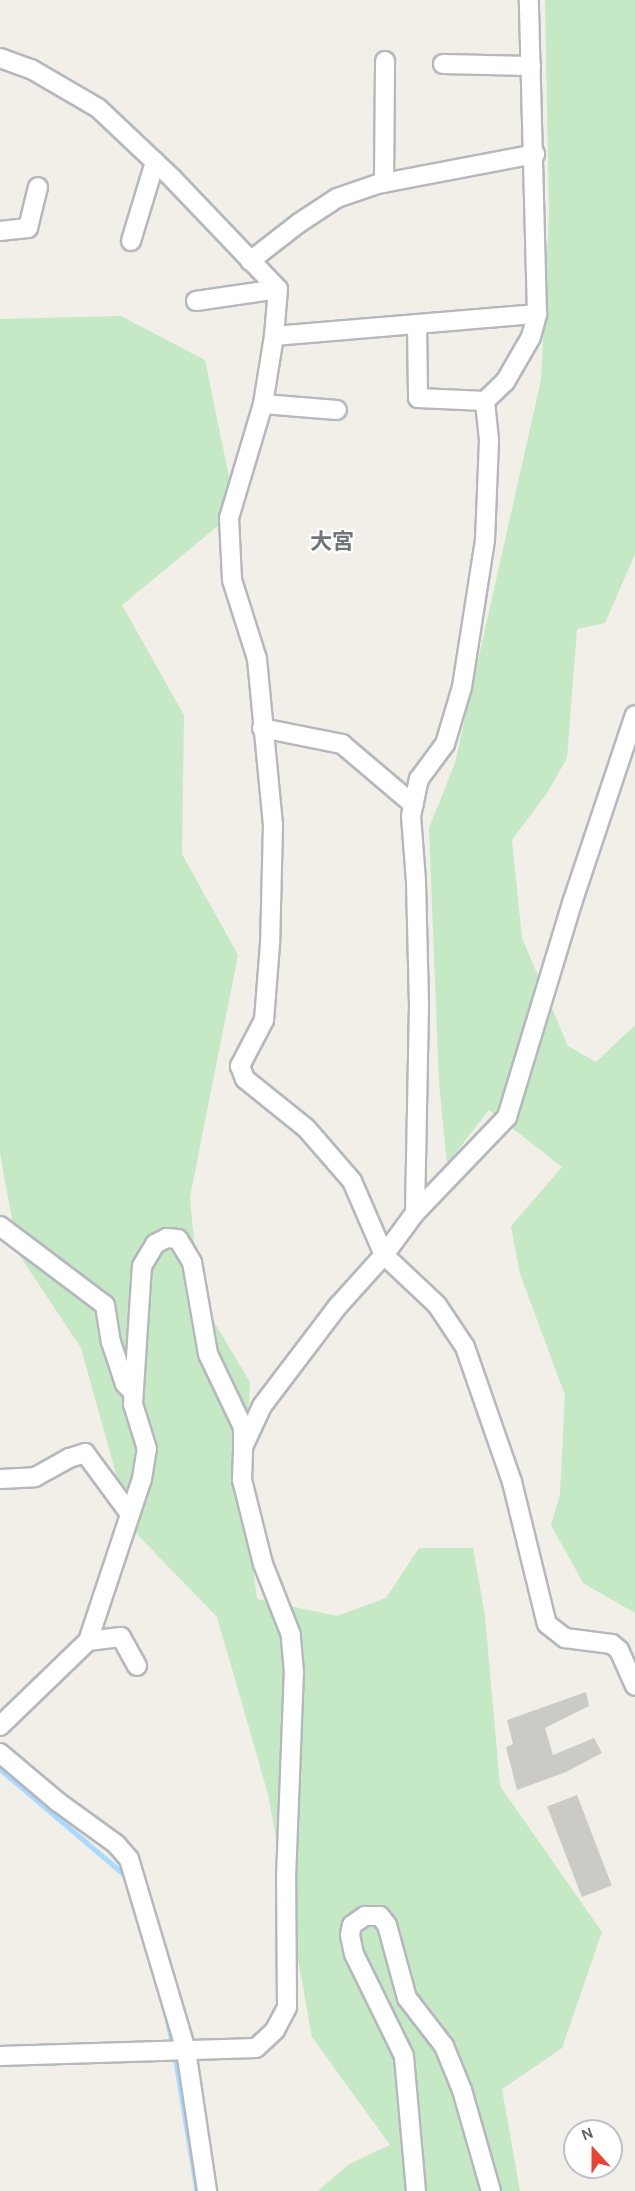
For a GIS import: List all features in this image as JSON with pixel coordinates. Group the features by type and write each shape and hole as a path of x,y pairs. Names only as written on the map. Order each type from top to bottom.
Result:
{"street":[{"path":"417,324 418,398 485,402 505,382 531,338 537,314 535,154 529,0"},
{"path":"0,58 31,69 98,108 155,162 278,289 274,336 263,404 229,519 232,580 257,659 273,825 270,944 264,1020 240,1066 245,1079 306,1128 352,1181 384,1255 437,1305 465,1347 512,1482 547,1624 565,1638 612,1644 619,1650 635,1686"},
{"path":"384,183 385,62"},
{"path":"443,64 531,66"},
{"path":"250,261 298,223 338,198 384,183 535,154"},
{"path":"131,242 155,162"},
{"path":"0,231 28,228 38,187"},
{"path":"196,301 278,289"},
{"path":"274,336 537,314"},
{"path":"415,1213 419,1005 416,881 411,816 419,779 446,744 462,687 485,540 489,440 485,402"},
{"path":"263,404 337,410"},
{"path":"243,1447 262,1406 338,1306 384,1255 415,1213 507,1117 572,903 635,716"},
{"path":"262,728 342,744 414,805"},
{"path":"0,1226 105,1305 111,1342 125,1384 133,1392"},
{"path":"0,1726 88,1641 142,1479 147,1449 133,1404 142,1266 155,1244 167,1238 178,1239 192,1262 208,1354 243,1427 242,1480 263,1564 291,1635 294,1673 286,1878 286,2007 275,2030 256,2048 0,2056"},
{"path":"0,1479 35,1477 69,1458 85,1453 130,1514"},
{"path":"88,1641 121,1637 137,1666"},
{"path":"0,1753 58,1802 116,1844 129,1859 186,2050 207,2191"},
{"path":"416,2191 404,2056 354,1954 350,1935 352,1925 365,1916 380,1916 387,1925 407,1998 444,2046 462,2090 491,2191"}],"green space":[{"path":"545,0 635,0 635,554 605,623 577,629 567,758 547,793 512,840 522,938 568,1046 596,1062 635,1025 635,1613 583,1583 551,1525 560,1495 565,1395 520,1274 511,1226 562,1167 489,1110 447,1164 439,1083 429,828 455,763 541,380 549,215"},
{"path":"121,316 205,360 236,511 122,605 184,715 182,854 238,955 190,1197 199,1297 250,1382 244,1496 257,1599 337,1616 386,1598 419,1548 473,1548 485,1616 500,1786 602,1932 562,2048 502,2089 520,2191 318,2191 349,2164 390,2145 312,2037 268,1794 217,1617 131,1528 81,1348 18,1253 0,1153 0,319"}],"building":[{"path":"586,1692 589,1706 545,1728 553,1755 594,1738 602,1753 566,1772 517,1790 506,1747 513,1744 507,1720"},
{"path":"577,1795 612,1886 582,1897 547,1806"}],"waterway":[{"path":"0,1769 126,1876"},
{"path":"166,2013 173,2046"},
{"path":"175,2055 197,2191"}],"district":[{"name":"大宮","path":"332,543"}]}
